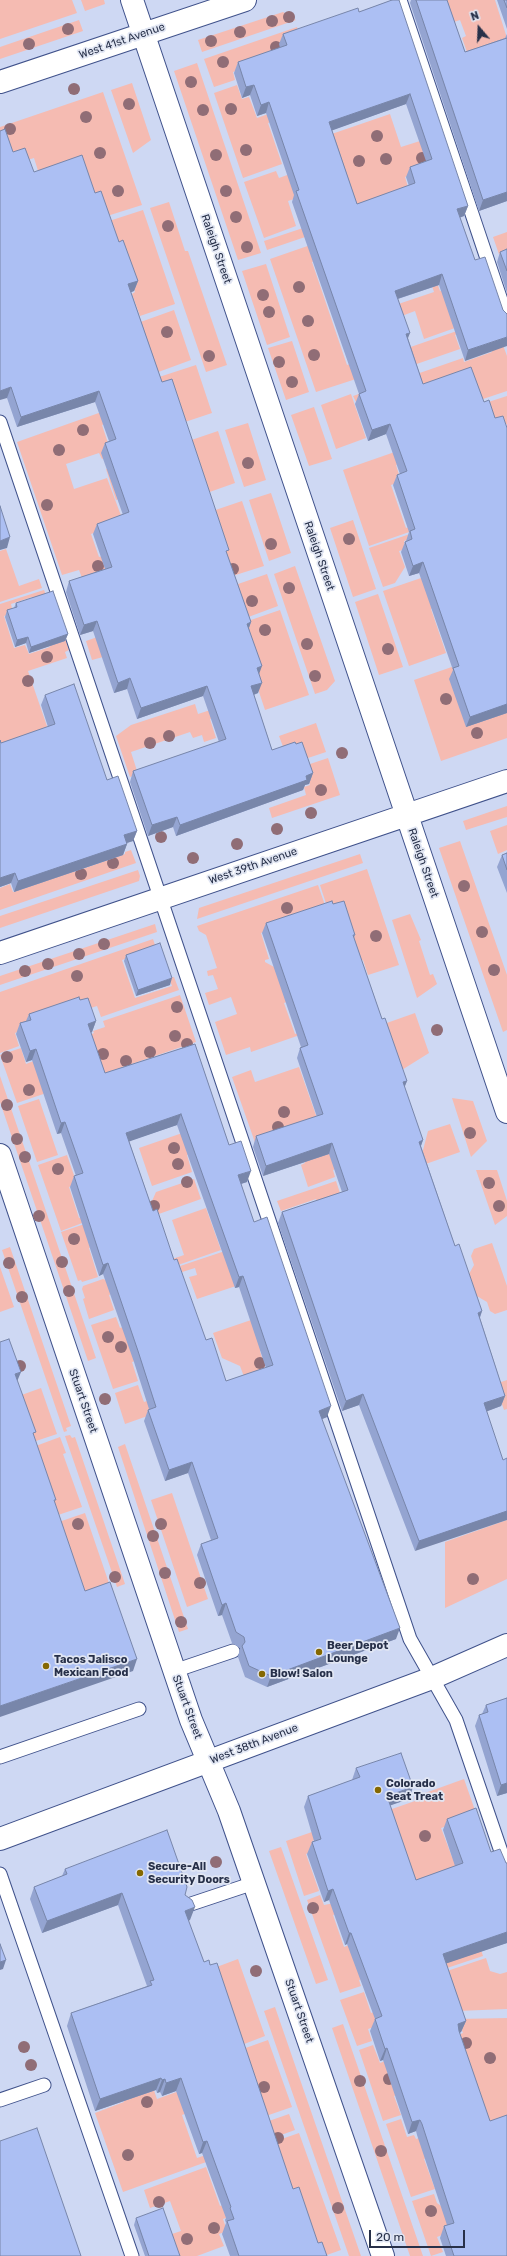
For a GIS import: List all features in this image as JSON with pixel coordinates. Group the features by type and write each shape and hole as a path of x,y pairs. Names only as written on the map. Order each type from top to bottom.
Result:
{"street":[{"name":"Raleigh Street","path":"132,0 507,1112"},
{"name":"West 41st Avenue","path":"0,82 244,0"},
{"name":"West 39th Avenue","path":"0,953 507,780"},
{"name":"Stuart Street","path":"0,1156 191,1720 229,1811 383,2256"},
{"name":"West 38th Avenue","path":"0,1839 432,1678 507,1645"}],"lane":[{"path":"400,0 507,318"},
{"path":"0,422 410,1639 456,1720 507,1869"},
{"path":"174,1671 233,1651"},
{"path":"0,1757 139,1709"},
{"path":"0,1874 132,2256"},
{"path":"188,1905 254,1883"},
{"path":"0,2100 44,2085"}],"shaded area":[{"path":"0,0 72,0 77,13 0,39"},
{"path":"81,0 104,0 105,4 85,11"},
{"path":"436,0 495,0 507,38 467,52 462,38 466,36 460,20 445,25"},
{"path":"283,12 296,20 202,52 198,40"},
{"path":"79,20 83,31 0,59 0,47"},
{"path":"297,27 300,36 278,44 282,55 233,72 235,80 214,87 204,59"},
{"path":"197,63 261,253 238,260 174,71"},
{"path":"132,83 151,140 133,153 111,90"},
{"path":"237,85 242,99 249,97 257,118 302,102 305,111 268,123 282,164 243,178 214,93"},
{"path":"103,92 142,205 104,217 40,177 34,158 24,161 10,161 0,139 0,127"},
{"path":"390,114 401,147 420,141 437,165 405,177 408,187 352,207 297,198 288,201 296,226 264,238 244,182 276,171 279,178 328,160 320,138"},
{"path":"169,202 185,251 188,251 227,365 206,372 150,208"},
{"path":"390,208 267,250 264,241 306,227"},
{"path":"143,210 175,304 140,316 132,294 135,292 118,243 106,222"},
{"path":"394,216 398,232 312,262 347,365 353,363 359,378 316,392 270,259"},
{"path":"507,232 507,258 501,260 493,237"},
{"path":"266,264 290,337 267,345 242,271"},
{"path":"431,266 440,291 475,279 455,328 424,339 415,311 399,317 336,325 434,292 426,268"},
{"path":"174,310 191,360 153,374 135,324"},
{"path":"494,321 507,356 507,391 477,401 430,393 416,381 356,402 353,396 463,358 464,362 492,352 482,325"},
{"path":"480,323 481,326 455,335 460,349 405,368 399,351"},
{"path":"292,341 309,392 286,400 268,348"},
{"path":"196,365 212,413 182,423 156,378"},
{"path":"351,394 366,438 336,449 321,405"},
{"path":"507,396 507,424 500,427 479,405"},
{"path":"314,407 332,459 309,466 291,415"},
{"path":"110,409 114,420 102,425 112,455 102,459 99,453 66,464 74,489 107,478 126,529 121,523 91,534 99,557 124,549 127,540 242,501 264,566 223,579 84,583 79,570 62,575 17,442"},
{"path":"248,423 266,480 244,487 225,430"},
{"path":"218,431 235,483 204,494 128,495 116,500 106,469"},
{"path":"409,447 431,453 396,465 401,481 391,485 406,528 460,509 507,498 369,546 343,470"},
{"path":"271,493 291,553 269,561 249,500"},
{"path":"503,502 458,522 404,541 406,549 399,551 405,567 395,583 383,587 369,548"},
{"path":"353,520 376,589 353,597 330,528"},
{"path":"6,549 19,586 39,579 42,588 0,602 0,551"},
{"path":"295,566 335,681 327,690 315,694 274,574"},
{"path":"267,574 278,606 243,619 92,660 86,641 129,626 128,622"},
{"path":"421,578 449,596 451,602 431,609 446,653 409,666 383,591"},
{"path":"44,590 49,603 36,607 32,597 11,604 13,613 4,616 14,648 25,645 29,654 50,647 45,633 62,629 69,650 65,652 67,658 28,671 50,735 0,751 0,604"},
{"path":"378,594 403,667 379,675 355,602"},
{"path":"280,610 309,695 265,710 255,680 245,622"},
{"path":"507,648 507,738 441,761 414,680"},
{"path":"232,703 234,711 210,719 216,738 204,742 202,735 193,738 190,732 131,752 138,774 130,777 116,736 131,725 195,704 198,714"},
{"path":"316,723 326,752 305,759 285,752 279,736"},
{"path":"328,758 340,795 272,818 269,808 306,795 304,787 310,785 304,766"},
{"path":"507,806 507,817 466,830 463,821"},
{"path":"19,823 60,835 74,872 125,854 125,852 131,850 136,863 0,910 0,888 10,884 13,892 40,883"},
{"path":"507,825 507,850 498,854 490,831"},
{"path":"460,841 507,975 507,1030 503,1032 439,848"},
{"path":"360,854 363,863 197,919 199,908"},
{"path":"367,869 399,965 368,975 363,960 346,965 320,885"},
{"path":"138,870 140,876 139,881 0,928 0,916"},
{"path":"318,885 327,911 261,933 269,959 265,960 265,962 285,973 292,1000 284,1003 295,1034 368,1009 363,1013 251,1052 250,1047 226,1055 215,1022 237,1014 231,997 209,1005 205,993 218,989 213,975 208,976 207,971 217,968 206,935 199,931 197,926"},
{"path":"410,914 421,940 419,941 430,975 433,974 437,984 417,998 392,920"},
{"path":"155,924 157,932 0,985 0,976"},
{"path":"153,939 156,948 122,960 135,998 172,986 169,978 174,977 179,990 101,1017 97,1006 25,1029 15,1033 19,1046 0,1053 0,992"},
{"path":"180,995 196,1042 17,1103 0,1055 21,1048 26,1064 94,1033 93,1031 105,1027 103,1021"},
{"path":"415,1013 429,1053 397,1073 381,1025"},
{"path":"299,1067 318,1121 258,1151 232,1077 251,1070 255,1082"},
{"path":"0,1076 96,1358 88,1361 0,1102"},
{"path":"452,1098 473,1101 487,1141 471,1157"},
{"path":"39,1099 58,1155 37,1162 18,1106"},
{"path":"450,1124 460,1152 317,1202 316,1199 281,1211 277,1201 336,1181 340,1193 422,1154 428,1131"},
{"path":"188,1131 196,1152 187,1155 192,1172 152,1186 139,1148"},
{"path":"349,1132 345,1165 333,1170 335,1177 308,1187 301,1165 305,1163 303,1156"},
{"path":"67,1155 77,1184 69,1187 79,1218 83,1217 85,1222 61,1231 38,1165"},
{"path":"476,1170 497,1170 507,1201 507,1216 495,1225"},
{"path":"194,1179 201,1199 156,1215 89,1248 98,1277 82,1282 81,1280 78,1281 61,1232 152,1201 156,1192"},
{"path":"206,1208 221,1250 178,1265 109,1295 114,1310 89,1319 83,1299 85,1298 82,1289 83,1286 103,1279 108,1281 184,1255 172,1220"},
{"path":"492,1243 507,1286 507,1310 495,1314 490,1311 487,1302 475,1295 469,1274 474,1265 471,1256 474,1249"},
{"path":"10,1247 71,1426 66,1428 67,1431 64,1432 2,1250"},
{"path":"237,1247 236,1286 197,1299 189,1277 197,1275 195,1268 182,1272 180,1266"},
{"path":"0,1267 14,1307 0,1312"},
{"path":"116,1317 120,1328 128,1325 139,1360 132,1362 138,1381 113,1389 91,1325"},
{"path":"254,1319 282,1344 260,1351 267,1374 246,1382 240,1366 222,1358 213,1333"},
{"path":"209,1380 156,1413 125,1424 115,1393 138,1385 144,1402"},
{"path":"507,1380 507,1409 504,1410 495,1384"},
{"path":"41,1388 57,1434 33,1442 16,1397"},
{"path":"70,1435 72,1438 75,1437 125,1584 117,1587 65,1436"},
{"path":"60,1437 66,1453 63,1454 82,1507 31,1524 0,1447 6,1457"},
{"path":"125,1444 188,1629 179,1632 118,1447"},
{"path":"172,1493 208,1599 187,1607 151,1500"},
{"path":"85,1513 111,1589 82,1599 0,1546 9,1539"},
{"path":"507,1520 507,1579 445,1608 445,1542"},
{"path":"464,1779 477,1816 441,1828 452,1857 488,1845 473,1925 483,1956 447,1968 369,1817 415,1801 414,1797"},
{"path":"364,1814 367,1822 312,1841 315,1851 306,1854 319,1891 304,1896 286,1841"},
{"path":"281,1847 328,1980 316,1984 269,1851"},
{"path":"409,1889 333,1915 344,1947 352,1944 365,1978 359,1980 361,1986 340,1993 307,1900 320,1895 324,1905"},
{"path":"486,1958 490,1971 500,1974 507,1972 507,2009 457,2011 380,2025 368,2029 372,2041 357,2046 340,2000 364,1992 371,2013 447,1986 447,1971"},
{"path":"238,1959 265,2036 239,2046 206,1971"},
{"path":"275,2007 361,2256 349,2256 264,2011"},
{"path":"507,2018 507,2177 475,2141 424,2159 435,2189 411,2197 386,2124 401,2119 407,2137 414,2135 416,2139 467,2121 455,2036 463,2033 458,2019"},
{"path":"343,2024 423,2256 410,2256 332,2028"},
{"path":"268,2040 292,2107 263,2117 244,2092 182,2115 197,2158 270,2133 266,2122 289,2114 295,2130 123,2192 95,2113 124,2102 110,2065 142,2057 157,2099 246,2067 240,2050"},
{"path":"373,2045 380,2063 390,2059 402,2093 394,2096 401,2115 383,2121 359,2050"},
{"path":"299,2133 341,2250 324,2256 287,2195 223,2219 227,2231 219,2234 224,2246 197,2256 177,2256 169,2235 181,2231 170,2201 150,2208 144,2190 206,2167 220,2206 277,2185 270,2143"},
{"path":"434,2194 437,2203 452,2214 447,2233 437,2237 443,2252 431,2256 412,2201"}],"building":[{"path":"392,0 399,0 468,206 457,209 475,260 485,257 503,310 507,314 507,337 468,350 442,274 395,291 410,333 406,334 423,384 471,367 484,402 489,400 495,418 503,416 507,428 507,704 470,717 453,668 459,666 423,562 413,566 405,542 412,539 410,531 415,529 397,475 407,471 390,424 372,430 359,394 366,391 296,191 299,190 269,102 261,105 254,85 246,87 238,62 287,45 283,34 358,8 359,12","holes":["410,94 432,159 410,167 415,183 357,204 329,122"]},
{"path":"416,0 447,0 465,52 507,38 507,192 483,200"},
{"path":"504,0 507,0 507,8"},
{"path":"5,129 13,152 25,148 34,172 82,155 95,193 101,191 119,242 123,240 138,281 128,284 162,382 172,379 229,550 226,551 251,622 247,624 262,666 257,668 262,683 251,686 272,750 295,742 296,744 302,742 313,773 306,776 307,780 180,825 177,817 152,825 133,771 226,739 207,686 141,708 130,678 118,683 97,621 84,625 69,581 112,567 97,524 129,512 105,443 116,439 99,391 21,417 11,387 0,391 0,131"},
{"path":"507,249 507,271 500,252"},
{"path":"0,506 10,537 0,541"},
{"path":"53,591 68,634 31,647 28,637 17,640 7,610 17,607 16,603"},
{"path":"74,684 107,780 118,776 137,831 124,835 127,844 18,881 15,873 0,878 0,740 1,743 55,724 45,695"},
{"path":"507,853 507,870 502,855"},
{"path":"332,901 333,904 344,901 355,935 353,935 382,1019 385,1018 407,1081 403,1082 423,1140 419,1142 455,1246 459,1244 482,1311 478,1313 505,1396 484,1403 503,1460 507,1458 507,1511 419,1541 363,1394 346,1401 282,1212 348,1190 332,1143 266,1166 256,1136 323,1114 300,1048 308,1045 266,923"},
{"path":"160,943 172,978 138,990 126,955"},
{"path":"79,997 80,1000 88,998 96,1021 88,1024 105,1073 195,1044 229,1145 241,1141 251,1171 238,1175 254,1222 267,1217 331,1406 319,1411 400,1628 271,1676 249,1666 242,1646 245,1642 244,1637 236,1632 226,1603 222,1605 201,1544 218,1538 192,1462 169,1470 148,1410 156,1407 108,1263 103,1265 74,1176 83,1173 65,1122 61,1123 36,1049 30,1051 20,1023 31,1020 29,1014","holes":["181,1114 239,1277 243,1276 273,1365 226,1381 212,1338 206,1340 177,1259 174,1260 157,1209 153,1211 126,1133"]},
{"path":"9,1339 21,1372 15,1374 36,1432 33,1433 85,1591 110,1582 137,1659 0,1706 0,1342"},
{"path":"507,1698 507,1783 501,1785 479,1715 488,1712 486,1705"},
{"path":"401,1753 413,1787 387,1796 416,1880 463,1863 447,1819 476,1808 491,1852 500,1849 507,1863 507,1932 443,1954 466,2021 458,2024 459,2031 490,2121 507,2115 507,2256 454,2256 444,2226 454,2223 422,2124 420,2120 412,2122 387,2048 385,2049 375,2019 382,2016 333,1889 328,1891 312,1842 321,1839 308,1796 360,1777 356,1768"},
{"path":"167,1830 187,1887 185,1895 192,1900 195,1907 185,1911 204,1962 209,1960 210,1965 217,1963 293,2189 299,2187 318,2243 322,2242 327,2256 239,2256 227,2221 234,2219 230,2208 231,2207 207,2141 203,2142 181,2078 166,2083 165,2079 162,2080 161,2078 100,2099 71,2013 152,1985 150,1981 154,1980 122,1893 47,1921 34,1887 67,1874 65,1869"},
{"path":"0,1944 6,1960 0,1962"},
{"path":"37,2128 81,2256 0,2256 0,2141"},
{"path":"163,2208 180,2256 149,2256 136,2218"}],"place":[{"name":"Beer Depot Lounge","path":"319,1652"},
{"name":"Tacos Jalisco Mexican Food","path":"46,1666"},
{"name":"Blow! Salon","path":"262,1674"},
{"name":"Colorado Seat Treat","path":"378,1790"},
{"name":"Secure-All Security Doors","path":"140,1873"}]}
